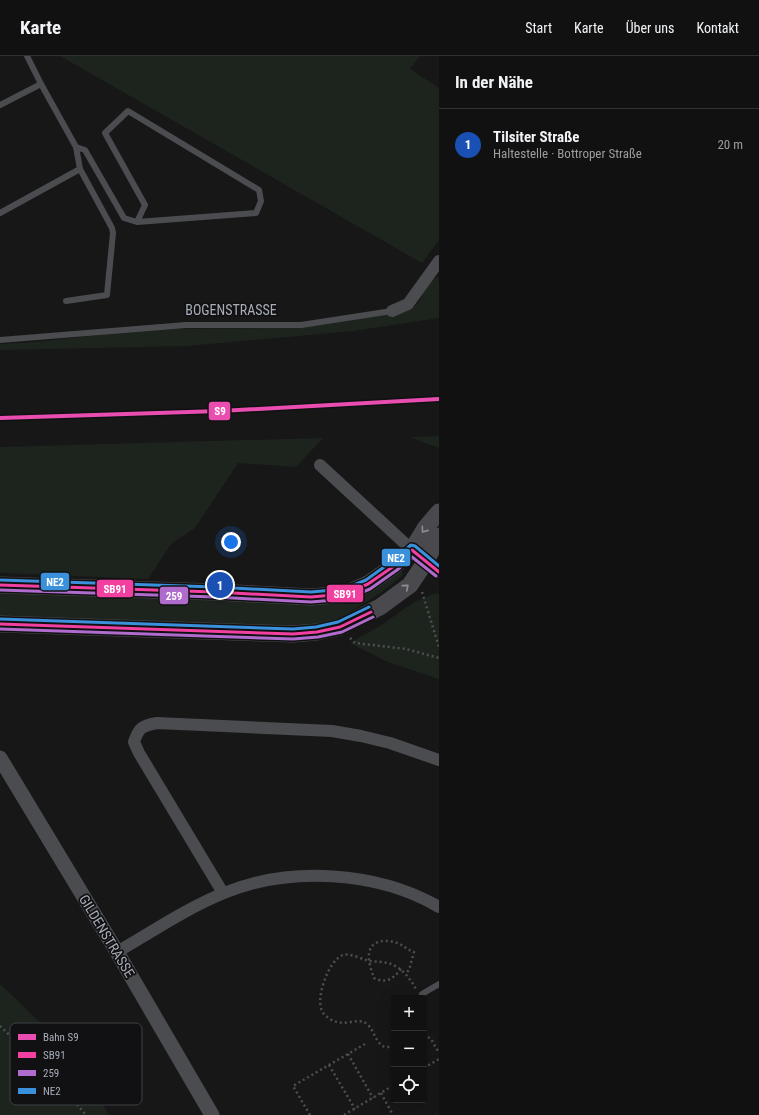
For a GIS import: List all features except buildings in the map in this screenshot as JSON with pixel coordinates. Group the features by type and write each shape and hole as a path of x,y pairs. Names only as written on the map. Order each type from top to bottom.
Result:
{"main road":[{"path":"0,585 215,592 311,597 345,594 368,584 394,566 412,550 426,527 439,512"},
{"path":"0,624 293,634 318,632 340,627 380,607 410,585 426,561 439,536"}],"street":[{"name":"BOGENSTRASSE","path":"392,311 408,304 439,261"},
{"path":"320,465 412,550 439,572"},
{"path":"223,893 139,753 134,742 137,734 144,725 157,723 332,731 390,743 439,760"},
{"name":"GILDENSTRASSE","path":"0,758 117,952 212,1115"},
{"path":"117,952 194,907 223,893 260,882 281,878 308,876 342,877 383,884 439,906"}],"lane":[{"path":"27,56 76,147 80,169 112,228 113,233 107,295 66,301"},
{"path":"0,105 41,84"},
{"path":"76,147 86,150 124,218 137,222 256,213 261,201 259,190 128,111 106,133 145,206 137,222"},
{"path":"0,213 80,169"},
{"name":"BOGENSTRASSE","path":"0,340 186,325 301,325 392,311"},
{"path":"422,994 439,984"}],"path":[{"path":"423,584 422,592 439,647"},
{"path":"340,627 355,643 406,649 439,658"},
{"path":"401,969 392,979 379,981 374,978 369,961 370,948 374,944 382,941 397,942 408,950 414,952 409,970 406,974"},
{"path":"391,1046 383,1047 379,1044 366,1022 360,1021 343,1024 336,1022 324,1014 320,1009 319,1001 321,992 334,962 343,955 350,955 369,961 382,962 401,969 406,974 420,996 422,994"},
{"path":"0,1026 10,1036"},
{"path":"427,1036 431,1039 439,1053"},
{"path":"310,1115 293,1086 365,1044"},
{"path":"348,1054 373,1098"},
{"path":"426,1067 439,1059"},
{"path":"330,1065 355,1108"},
{"path":"344,1115 391,1088"},
{"path":"380,1093 393,1115"},
{"path":"77,1105 86,1115"}],"shaded area":[{"path":"60,56 420,56 410,69 439,88 439,240 422,263"},
{"path":"439,277 439,318 353,331 187,346 0,350 0,344 37,342 151,329 287,328 410,309 418,303 430,281"},
{"path":"439,436 439,448 410,437"},
{"path":"323,438 296,467 238,463 195,528 171,544 148,579 0,573 0,447"},
{"path":"400,570 404,574 382,592 338,619 313,625 288,627 0,617 0,590 335,602"},
{"path":"434,594 439,594 439,679 388,662 350,643 380,626 414,602"},
{"path":"0,984 41,1023 10,1023 10,1105 103,1105 109,1115 0,1115"}],"rail line":[{"name":"S9","path":"0,418 220,411 439,399"}],"transit line":[{"name":"NE2","path":"0,580 215,587 311,592 344,589 366,580 411,545 415,546 439,566"},
{"name":"SB91","path":"0,585 215,592 311,597 345,594 368,584 394,566 412,550 439,572"},
{"name":"259","path":"0,590 215,597 311,602 346,599 370,589 397,570 412,557 436,576"},
{"name":"NE2","path":"0,619 293,629 316,627 338,622 369,607"},
{"name":"SB91","path":"0,624 293,634 317,632 340,627 371,612"},
{"name":"259","path":"0,629 293,639 318,637 342,632 373,617"}],"place":[{"name":"Tilsiter Straße","path":"220,585"}]}
